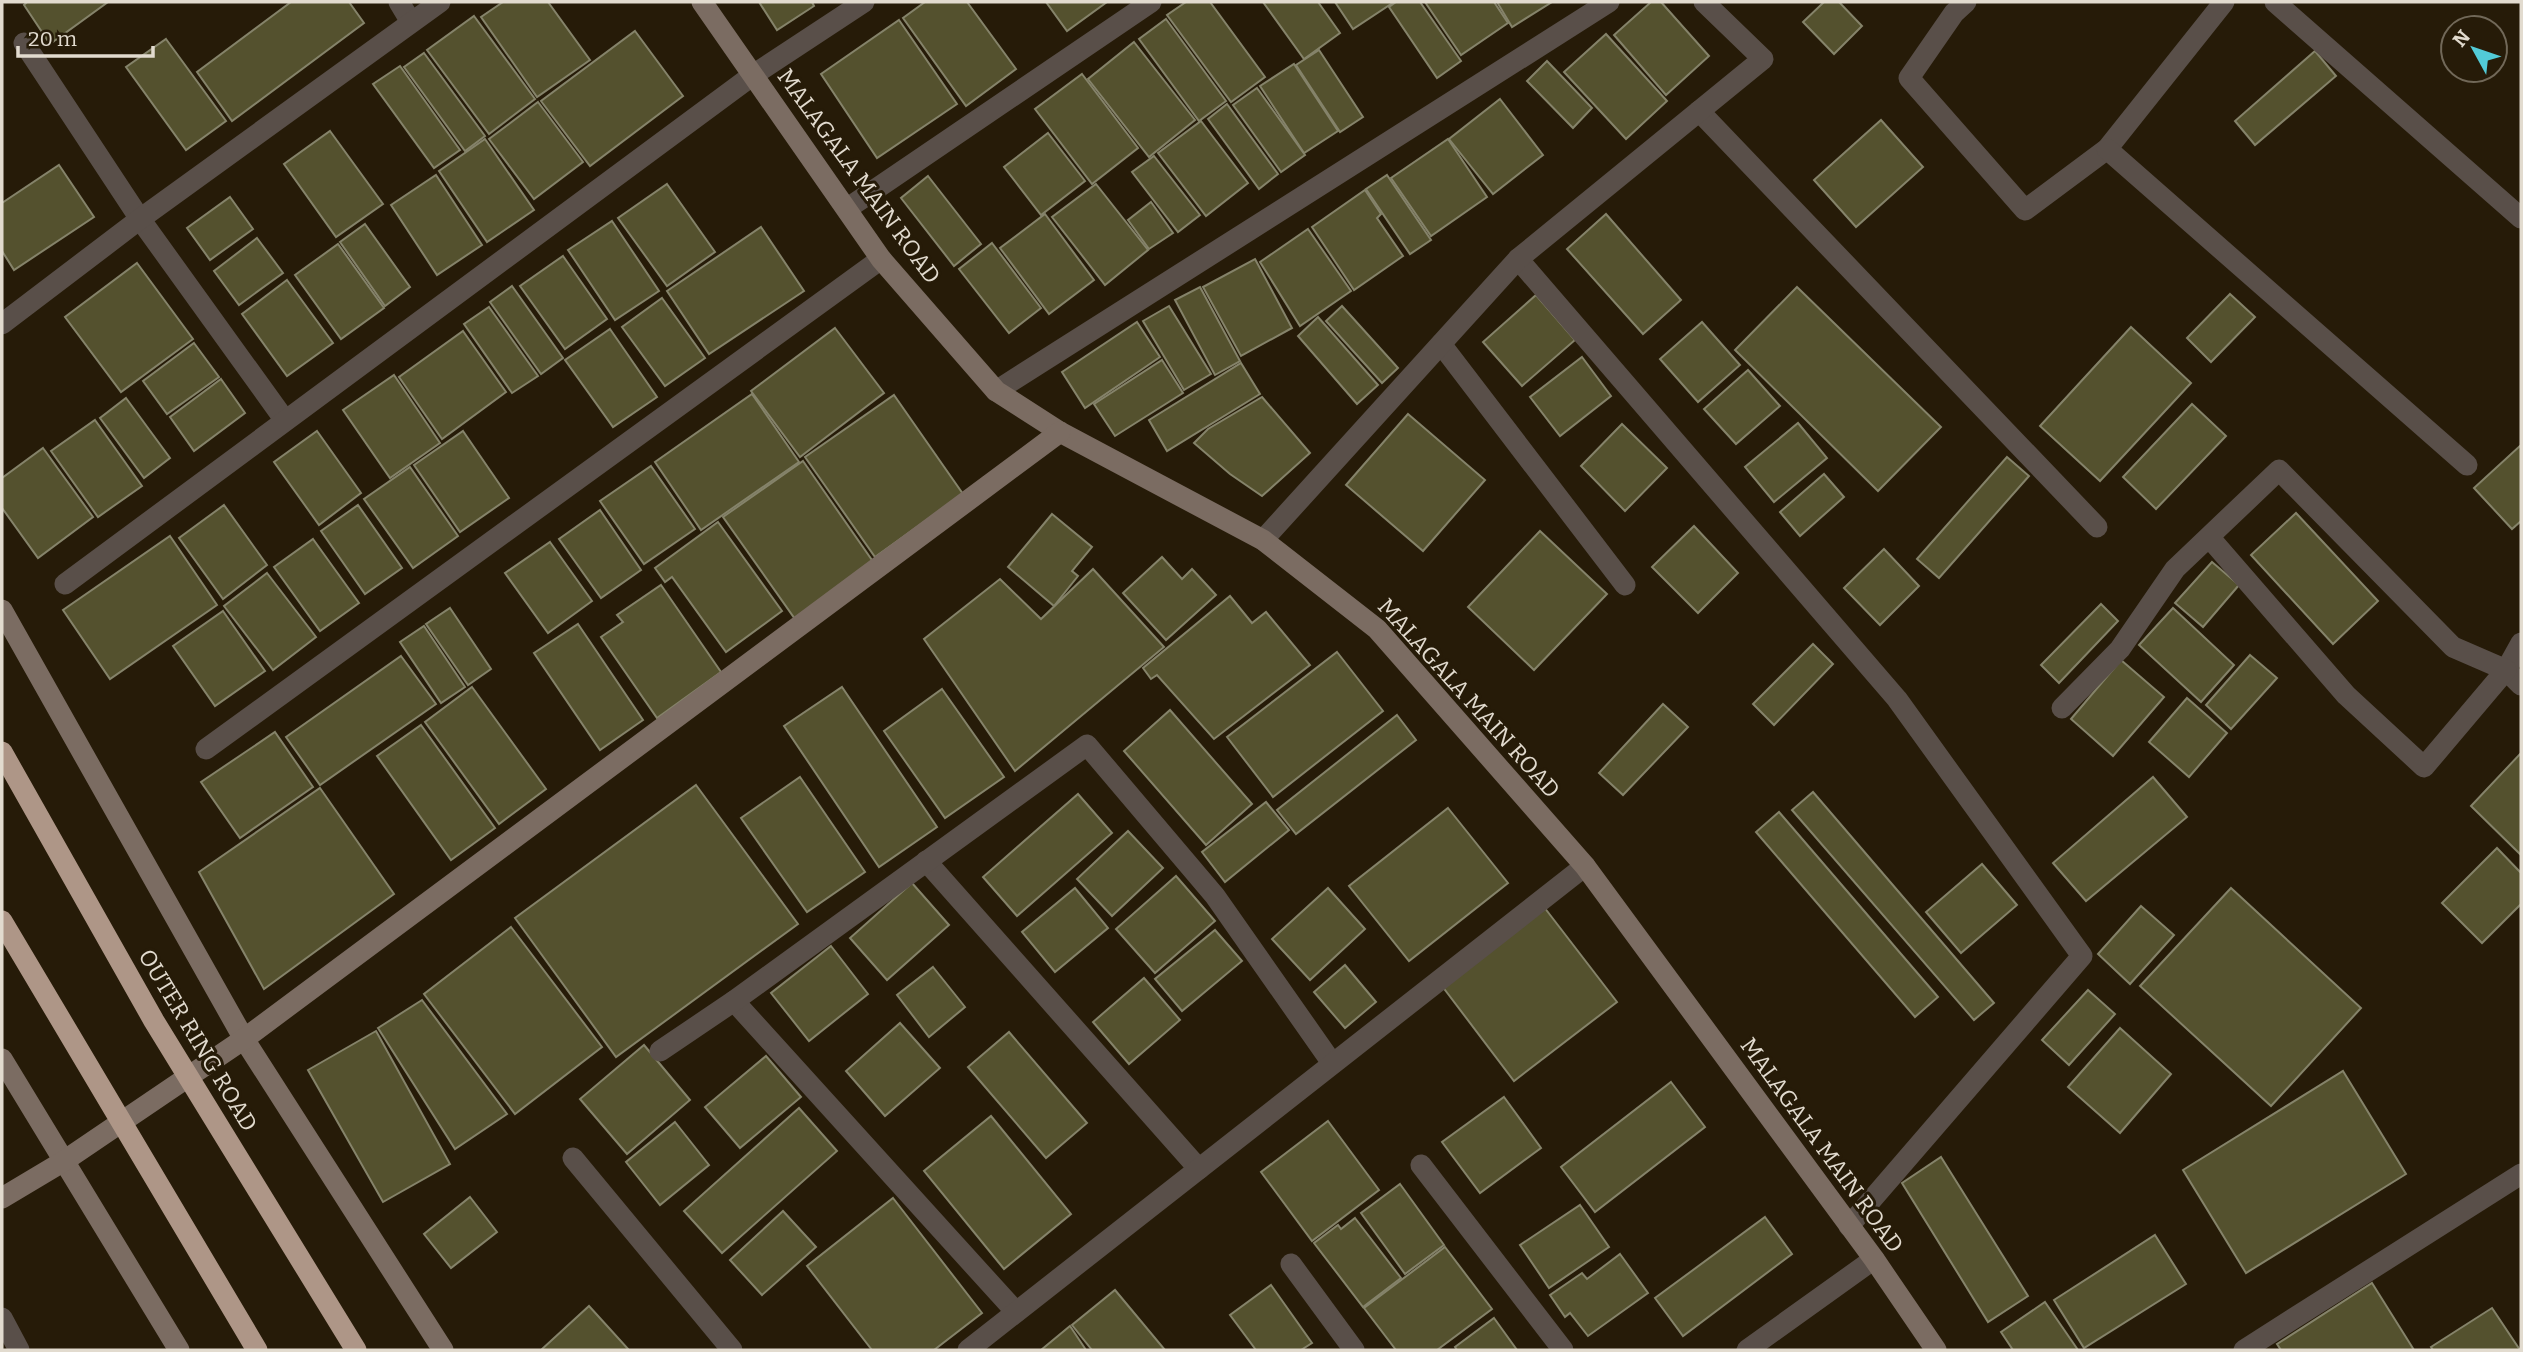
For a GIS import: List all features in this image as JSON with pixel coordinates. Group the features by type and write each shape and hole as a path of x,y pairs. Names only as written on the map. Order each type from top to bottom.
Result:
{"highway":[{"name":"OUTER RING ROAD","path":"2,752 154,1021 355,1350"},
{"path":"2,921 257,1350"}],"street":[{"path":"399,2 411,22"},
{"path":"2,324 140,219 440,2"},
{"name":"MALAGALA MAIN ROAD","path":"702,2 881,259 996,391 1060,432 1263,540 1377,629 1585,866 1874,1259 1937,1350"},
{"path":"65,584 284,419 753,75 864,2"},
{"path":"848,208 1151,2"},
{"path":"996,391 1609,2"},
{"path":"1263,540 1518,259 1763,59 1704,2"},
{"path":"1956,5 1909,78 2025,210 2106,149 2224,2"},
{"path":"2275,2 2521,218"},
{"path":"24,43 140,219 284,419"},
{"path":"1699,111 2097,527"},
{"path":"2106,149 2467,465"},
{"path":"206,749 881,259"},
{"path":"1518,259 1898,699 2082,956 1849,1226"},
{"path":"1441,344 1625,584"},
{"path":"2,1198 64,1161 244,1039 1060,432"},
{"path":"2062,708 2120,649 2175,569 2279,470 2453,647 2514,677"},
{"path":"2209,537 2346,695 2424,767 2514,677 2521,643"},
{"path":"2,610 244,1039 443,1350"},
{"path":"660,1051 734,1001 1087,745 1215,896 1332,1063"},
{"path":"926,861 1199,1168"},
{"path":"968,1350 1585,866"},
{"path":"734,1001 1016,1312"},
{"path":"2,1059 179,1350"},
{"path":"573,1158 732,1350"},
{"path":"1421,1165 1563,1350"},
{"path":"2244,1350 2521,1174"},
{"path":"1747,1350 1874,1259"},
{"path":"1292,1265 1354,1350"},
{"path":"2,1318 19,1350"}],"building":[{"path":"27,2 108,2 50,44 24,5"},
{"path":"291,2 349,2 364,23 232,121 197,72"},
{"path":"503,2 548,2 590,60 537,97 481,17"},
{"path":"759,2 812,2 814,6 777,30"},
{"path":"925,2 967,2 1016,69 966,106 903,18"},
{"path":"1046,2 1107,2 1067,31"},
{"path":"1186,2 1210,2 1265,77 1231,102 1167,15"},
{"path":"1263,2 1318,2 1340,33 1304,59"},
{"path":"1335,2 1394,2 1353,29"},
{"path":"1396,2 1420,2 1461,61 1437,78 1389,7"},
{"path":"1425,2 1494,2 1508,23 1461,55"},
{"path":"1497,2 1552,2 1512,27"},
{"path":"1651,2 1661,2 1709,56 1666,95 1614,35"},
{"path":"1824,2 1839,2 1862,26 1834,54 1803,22"},
{"path":"474,16 535,99 489,134 427,50"},
{"path":"1166,19 1226,101 1199,121 1139,39"},
{"path":"899,20 957,104 877,158 821,74"},
{"path":"635,31 683,96 590,166 541,101"},
{"path":"1606,34 1667,101 1626,139 1564,72"},
{"path":"166,39 226,121 186,150 126,67"},
{"path":"1134,42 1195,120 1149,157 1088,79"},
{"path":"1319,50 1363,117 1340,132 1296,65"},
{"path":"2315,51 2336,76 2255,145 2235,121"},
{"path":"424,53 485,136 465,151 404,67"},
{"path":"1547,61 1592,108 1573,128 1527,81"},
{"path":"1294,64 1338,131 1304,153 1260,86"},
{"path":"400,66 460,150 434,168 373,84"},
{"path":"1082,74 1138,148 1092,184 1035,109"},
{"path":"1257,88 1305,155 1281,172 1233,105"},
{"path":"1500,99 1543,155 1493,194 1449,139"},
{"path":"538,102 583,162 534,199 489,139"},
{"path":"1227,104 1278,174 1259,189 1208,119"},
{"path":"1881,120 1923,167 1856,227 1814,180"},
{"path":"1201,121 1248,183 1206,216 1158,153"},
{"path":"330,131 383,204 336,237 284,164"},
{"path":"1048,133 1085,181 1041,215 1004,167"},
{"path":"485,139 534,210 487,242 439,171"},
{"path":"1448,139 1487,197 1431,236 1391,178"},
{"path":"1154,156 1200,215 1178,232 1132,172"},
{"path":"59,165 94,217 14,270 2,251 2,203"},
{"path":"436,175 482,245 437,275 391,205"},
{"path":"1387,175 1431,240 1410,254 1366,189"},
{"path":"928,176 981,244 954,266 901,198"},
{"path":"667,184 715,252 667,286 618,218"},
{"path":"1096,184 1148,250 1105,285 1052,217"},
{"path":"1365,190 1381,214 1377,218 1403,256 1354,290 1312,227"},
{"path":"230,197 253,229 210,260 187,228"},
{"path":"1151,202 1173,233 1149,249 1128,220"},
{"path":"1045,214 1094,280 1049,314 1000,248"},
{"path":"1606,214 1681,300 1643,334 1567,249"},
{"path":"612,221 659,291 615,320 568,250"},
{"path":"365,224 410,287 385,306 340,242"},
{"path":"761,227 804,291 709,354 667,291"},
{"path":"1308,229 1351,291 1300,326 1260,262"},
{"path":"257,238 283,273 239,305 214,271"},
{"path":"992,243 1041,308 1009,333 959,269"},
{"path":"338,244 384,308 341,339 295,275"},
{"path":"563,256 607,319 565,349 520,286"},
{"path":"1255,259 1292,328 1241,356 1203,287"},
{"path":"137,263 193,339 121,392 65,317"},
{"path":"287,280 333,343 287,376 242,314"},
{"path":"512,286 563,358 541,374 490,302"},
{"path":"1200,287 1240,361 1215,375 1175,300"},
{"path":"1797,287 1941,427 1878,491 1735,350"},
{"path":"2230,294 2255,317 2211,362 2187,338"},
{"path":"1536,295 1575,340 1522,386 1483,342"},
{"path":"662,298 705,358 665,386 622,327"},
{"path":"1169,306 1211,374 1184,390 1143,321"},
{"path":"1342,306 1398,368 1382,383 1326,321"},
{"path":"489,307 538,376 512,393 464,324"},
{"path":"1318,317 1378,385 1357,404 1298,336"},
{"path":"1137,322 1160,357 1085,408 1062,372"},
{"path":"1702,322 1740,365 1698,402 1660,359"},
{"path":"2131,327 2191,383 2100,481 2040,426"},
{"path":"835,328 884,393 800,457 751,391"},
{"path":"610,329 657,397 613,427 565,360"},
{"path":"463,331 506,392 442,439 399,377"},
{"path":"194,343 219,377 167,414 143,381"},
{"path":"1582,357 1611,396 1560,436 1530,397"},
{"path":"1162,360 1183,393 1115,436 1094,404"},
{"path":"1241,363 1260,394 1167,451 1149,420"},
{"path":"1748,370 1780,406 1736,444 1704,409"},
{"path":"394,375 440,443 390,478 343,410"},
{"path":"221,379 245,413 194,451 170,417"},
{"path":"752,394 799,462 701,530 655,462"},
{"path":"894,395 963,494 875,557 805,457"},
{"path":"1262,397 1310,453 1262,496 1230,474 1194,443 1208,429"},
{"path":"126,398 170,458 144,478 100,418"},
{"path":"2192,404 2226,436 2156,509 2123,477"},
{"path":"1408,414 1485,480 1423,551 1346,485"},
{"path":"95,420 142,486 98,517 51,451"},
{"path":"1798,423 1827,458 1774,502 1745,467"},
{"path":"1622,424 1667,468 1625,511 1581,466"},
{"path":"317,431 361,493 319,525 274,462"},
{"path":"463,431 509,498 460,532 414,465"},
{"path":"2521,445 2521,521 2512,529 2474,488"},
{"path":"43,448 93,517 38,558 2,508 2,478"},
{"path":"2007,457 2029,476 1939,578 1917,559"},
{"path":"803,461 874,563 795,619 723,517"},
{"path":"651,466 695,529 644,564 600,501"},
{"path":"410,467 458,536 413,568 364,499"},
{"path":"1824,474 1844,497 1800,536 1780,512"},
{"path":"224,505 267,565 223,599 179,538"},
{"path":"358,505 402,568 365,594 321,531"},
{"path":"600,510 641,570 601,598 559,539"},
{"path":"2296,513 2378,601 2333,644 2251,555"},
{"path":"1052,514 1092,547 1072,571 1078,576 1054,606 1008,567"},
{"path":"718,522 782,611 726,652 672,577 665,582 655,568"},
{"path":"1694,526 1738,573 1698,613 1652,567"},
{"path":"1540,531 1607,594 1534,670 1468,607"},
{"path":"170,536 217,605 110,679 63,610"},
{"path":"313,539 359,603 320,631 274,567"},
{"path":"550,542 592,601 548,633 505,573"},
{"path":"1884,549 1919,586 1880,625 1844,588"},
{"path":"1162,557 1182,579 1192,569 1216,595 1166,640 1123,593"},
{"path":"2212,562 2239,585 2203,627 2175,603"},
{"path":"1093,569 1164,647 1015,771 924,639 1000,579 1041,619"},
{"path":"267,573 316,637 273,670 224,606"},
{"path":"661,585 721,672 657,718 601,637 623,622 617,615"},
{"path":"1230,596 1252,623 1266,612 1310,665 1214,739 1157,675 1151,679 1143,668"},
{"path":"2101,604 2118,621 2059,683 2041,665"},
{"path":"450,608 491,669 468,685 426,624"},
{"path":"2173,608 2234,665 2201,702 2139,645"},
{"path":"223,611 265,671 215,706 173,646"},
{"path":"578,624 643,720 600,750 534,653"},
{"path":"424,626 465,687 441,703 400,642"},
{"path":"1813,644 1833,664 1774,725 1753,704"},
{"path":"1337,652 1383,711 1273,797 1227,737"},
{"path":"2250,655 2277,678 2231,729 2206,705"},
{"path":"401,656 436,704 320,785 286,737"},
{"path":"2121,660 2164,697 2113,756 2071,719"},
{"path":"472,687 546,789 499,824 425,722"},
{"path":"842,687 937,827 879,867 784,726"},
{"path":"942,689 1004,777 945,818 884,731"},
{"path":"2187,698 2227,733 2189,777 2149,742"},
{"path":"1663,704 1688,727 1623,795 1599,773"},
{"path":"1170,710 1252,804 1206,845 1124,751"},
{"path":"1397,715 1416,740 1296,834 1277,810"},
{"path":"421,725 495,828 451,860 377,756"},
{"path":"275,732 313,787 240,838 201,782"},
{"path":"2521,753 2521,855 2471,806"},
{"path":"800,777 865,872 807,912 741,818"},
{"path":"2153,777 2187,817 2086,901 2053,863"},
{"path":"696,785 798,924 616,1057 515,918"},
{"path":"320,788 394,894 264,989 199,872"},
{"path":"1813,792 1994,1003 1974,1020 1792,810"},
{"path":"1078,794 1112,833 1017,916 983,877"},
{"path":"1266,802 1289,830 1225,882 1202,852"},
{"path":"1448,808 1508,883 1409,961 1349,886"},
{"path":"1779,812 1938,997 1915,1017 1756,832"},
{"path":"1128,831 1163,868 1112,916 1077,879"},
{"path":"2497,848 2521,873 2521,904 2482,943 2442,903"},
{"path":"1982,864 2017,905 1961,953 1926,912"},
{"path":"1176,876 1215,921 1155,973 1116,929"},
{"path":"912,883 949,925 887,980 850,938"},
{"path":"1075,888 1108,928 1055,972 1022,932"},
{"path":"1328,888 1365,929 1310,980 1272,939"},
{"path":"2231,888 2361,1008 2271,1106 2140,986"},
{"path":"2141,906 2174,935 2130,984 2098,954"},
{"path":"1544,907 1617,1002 1514,1081 1442,986"},
{"path":"511,927 602,1047 515,1114 424,994"},
{"path":"1215,930 1242,961 1182,1011 1155,979"},
{"path":"831,946 868,994 809,1041 771,993"},
{"path":"1345,965 1376,1002 1345,1028 1314,992"},
{"path":"933,967 965,1007 929,1037 897,995"},
{"path":"1144,978 1180,1020 1129,1064 1093,1022"},
{"path":"2088,990 2115,1014 2069,1065 2042,1040"},
{"path":"422,1000 507,1114 455,1149 378,1028"},
{"path":"900,1023 940,1068 885,1116 846,1071"},
{"path":"2120,1028 2171,1074 2120,1133 2068,1087"},
{"path":"376,1031 450,1164 383,1202 308,1070"},
{"path":"1009,1032 1087,1123 1046,1158 968,1067"},
{"path":"644,1045 690,1100 627,1154 580,1099"},
{"path":"766,1056 801,1097 740,1148 705,1107"},
{"path":"2343,1071 2406,1174 2246,1273 2183,1170"},
{"path":"1671,1082 1705,1127 1595,1212 1561,1167"},
{"path":"1504,1097 1541,1148 1480,1193 1442,1142"},
{"path":"799,1108 837,1151 722,1253 684,1211"},
{"path":"991,1116 1071,1214 1004,1269 924,1171"},
{"path":"1328,1121 1379,1190 1312,1241 1261,1172"},
{"path":"675,1122 709,1165 660,1205 626,1162"},
{"path":"1941,1157 2028,1296 1988,1322 1902,1183"},
{"path":"1400,1184 1444,1245 1405,1274 1361,1213"},
{"path":"470,1197 497,1232 451,1268 424,1234"},
{"path":"893,1198 982,1313 934,1350 872,1350 807,1266"},
{"path":"1580,1205 1609,1247 1549,1288 1520,1245"},
{"path":"783,1211 816,1247 762,1295 730,1260"},
{"path":"1765,1217 1792,1254 1683,1336 1655,1298"},
{"path":"1355,1218 1401,1278 1363,1307 1314,1243 1338,1225 1341,1229"},
{"path":"2155,1235 2186,1284 2084,1348 2054,1300"},
{"path":"1445,1247 1492,1309 1437,1350 1396,1350 1364,1308"},
{"path":"1620,1254 1648,1293 1588,1336 1570,1313 1565,1317 1550,1295 1582,1273 1587,1279"},
{"path":"2372,1283 2414,1350 2281,1350 2277,1344"},
{"path":"1271,1285 1312,1343 1301,1350 1256,1350 1230,1315"},
{"path":"1115,1290 1165,1350 1092,1350 1072,1325"},
{"path":"2045,1302 2078,1350 2013,1350 2001,1332"},
{"path":"589,1306 629,1350 541,1350"},
{"path":"2492,1308 2520,1350 2433,1350 2431,1347"},
{"path":"1494,1318 1517,1350 1457,1350 1455,1347"},
{"path":"1070,1326 1086,1350 1041,1350"}]}
